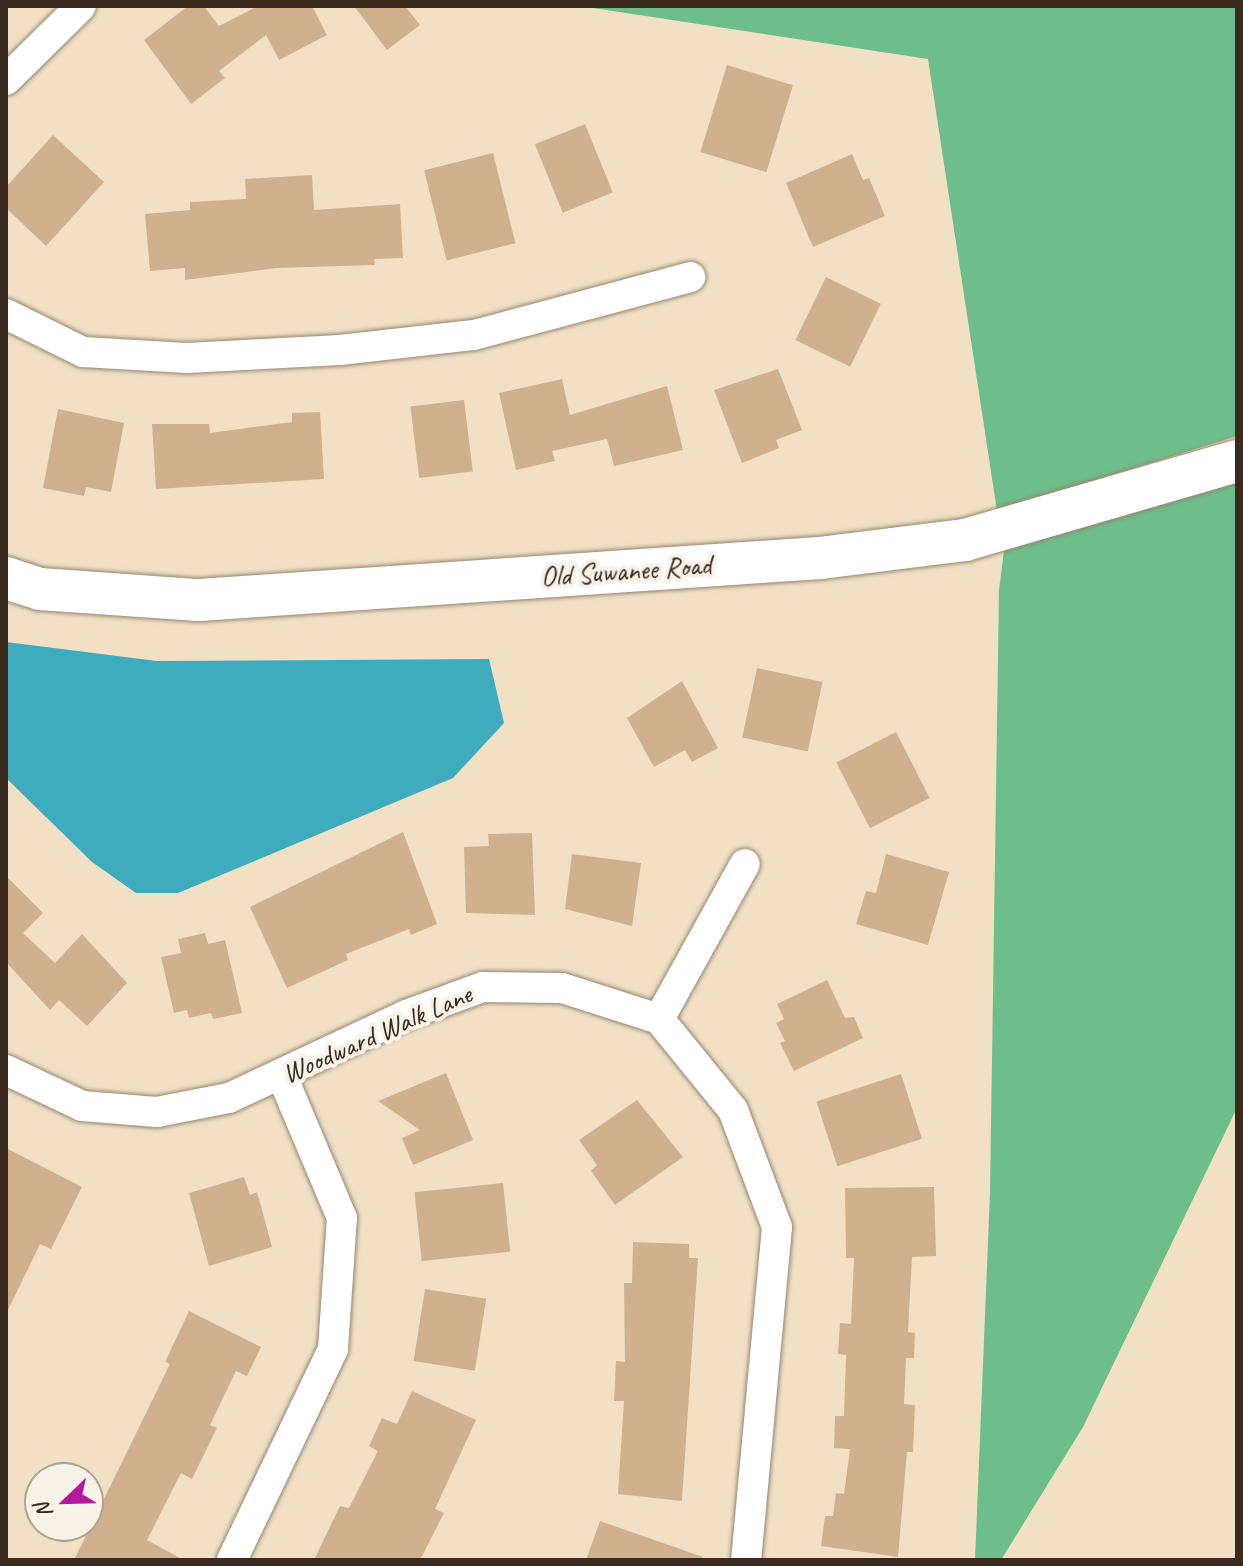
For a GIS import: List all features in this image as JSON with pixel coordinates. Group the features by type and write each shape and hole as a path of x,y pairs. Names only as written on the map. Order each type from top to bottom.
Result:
{"street":[{"path":"6,80 81,6"},
{"path":"6,314 83,352 187,358 340,350 474,335 690,277"},
{"name":"Old Suwanee Road","path":"6,578 40,589 199,600 820,558 965,540 1237,461"},
{"path":"745,864 659,1019 733,1110 777,1227 746,1560"},
{"name":"Woodward Walk Lane","path":"6,1070 82,1106 157,1112 229,1098 282,1076 406,1015 483,987 562,988 659,1019"},
{"path":"232,1560 333,1349 342,1218 282,1076"}],"green space":[{"path":"580,6 1237,6 1237,436 997,511 928,59"},
{"path":"1237,472 1237,1108 1083,1427 1001,1560 975,1560 990,1193 999,590 1005,542"}],"water":[{"path":"6,642 157,661 489,659 504,723 453,778 178,893 136,893 92,862 6,778"}],"building":[{"path":"188,6 204,6 219,26 258,6 312,6 327,35 279,60 266,35 219,71 225,78 191,104 144,40"},
{"path":"354,6 405,6 420,25 387,50"},
{"path":"727,65 793,85 766,172 700,152"},
{"path":"585,124 613,193 563,213 535,144"},
{"path":"53,135 104,182 46,246 6,208 6,187"},
{"path":"493,153 515,243 447,260 424,170"},
{"path":"852,154 863,180 869,178 885,216 813,247 786,183"},
{"path":"312,175 314,210 400,204 403,258 374,259 375,265 276,268 185,280 185,268 150,271 145,214 190,210 190,202 246,199 245,179"},
{"path":"826,277 881,304 850,367 795,340"},
{"path":"778,369 802,430 776,440 779,448 742,463 714,390"},
{"path":"562,379 570,415 667,386 683,450 614,466 607,439 552,451 555,461 516,470 499,393"},
{"path":"464,400 473,471 419,478 410,407"},
{"path":"58,409 124,423 111,492 86,487 84,496 43,488"},
{"path":"320,412 324,479 156,489 152,424 209,424 210,433 292,422 292,413"},
{"path":"757,668 823,682 808,751 742,737"},
{"path":"682,681 718,748 692,762 685,750 654,767 627,718"},
{"path":"896,732 930,798 870,828 836,762"},
{"path":"403,832 437,924 411,935 409,929 346,954 348,960 287,988 250,907"},
{"path":"532,833 535,915 466,913 464,847 489,846 488,834"},
{"path":"572,854 641,863 632,926 565,909"},
{"path":"886,854 949,872 928,945 856,924 866,891 876,893"},
{"path":"6,876 43,913 23,933 55,963 82,934 127,983 87,1026 59,1000 50,1010 6,962"},
{"path":"205,933 208,944 225,940 242,1013 213,1019 211,1013 189,1018 187,1010 174,1013 161,957 181,953 178,939"},
{"path":"827,980 845,1018 854,1017 863,1038 794,1071 780,1043 785,1041 776,1023 784,1019 777,1004"},
{"path":"446,1073 473,1140 413,1165 402,1138 420,1130 378,1101"},
{"path":"901,1074 922,1139 837,1166 816,1102"},
{"path":"637,1100 683,1157 615,1205 591,1171 597,1165 579,1140"},
{"path":"6,1148 82,1187 51,1249 40,1244 6,1314"},
{"path":"244,1177 250,1195 257,1192 272,1247 209,1266 189,1193"},
{"path":"503,1183 510,1252 422,1261 414,1192"},
{"path":"934,1187 936,1256 912,1257 908,1332 915,1333 914,1358 906,1358 904,1404 915,1405 913,1452 907,1452 898,1557 821,1546 825,1516 833,1516 836,1493 844,1494 850,1449 834,1448 835,1416 844,1416 846,1355 838,1354 840,1323 851,1324 854,1258 846,1258 845,1188"},
{"path":"633,1242 689,1244 689,1258 698,1258 682,1501 618,1494 624,1401 614,1401 616,1361 625,1362 624,1283 632,1283"},
{"path":"425,1289 486,1299 475,1371 414,1361"},
{"path":"189,1311 261,1347 247,1376 236,1371 210,1425 217,1428 192,1479 181,1473 147,1540 184,1560 74,1560 83,1542 104,1542 104,1499 170,1364 165,1362"},
{"path":"412,1391 476,1420 435,1509 444,1513 420,1560 314,1560 340,1506 349,1508 378,1451 369,1446 382,1418 397,1424"},
{"path":"600,1521 703,1557 702,1560 586,1560"}]}
